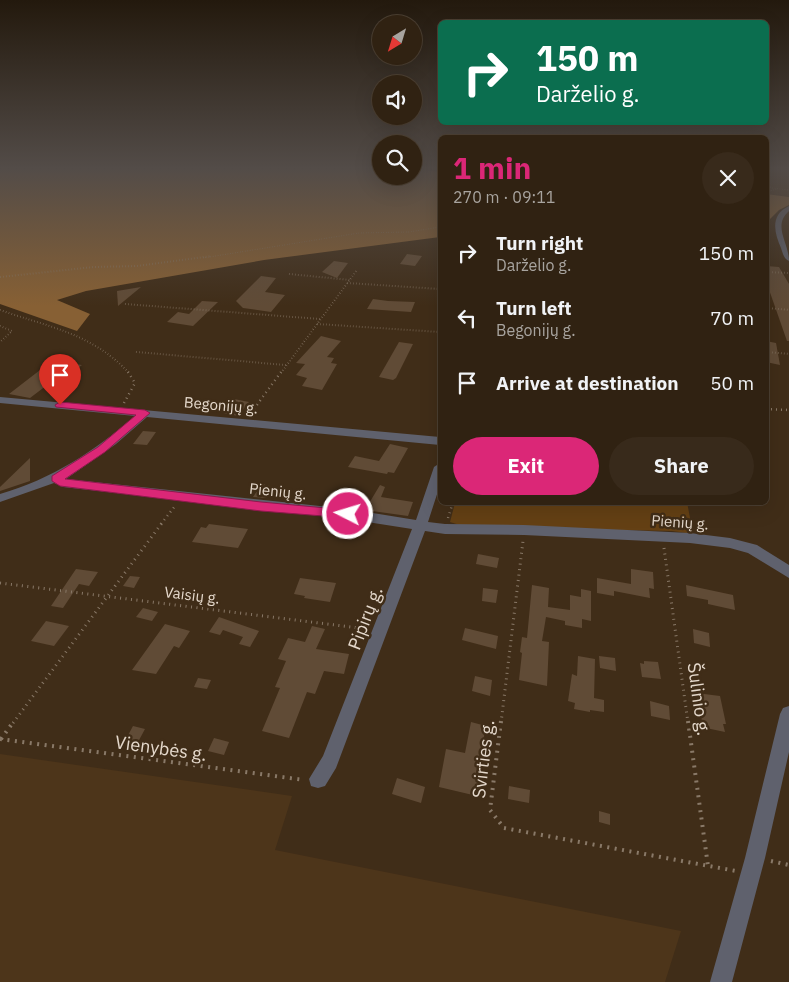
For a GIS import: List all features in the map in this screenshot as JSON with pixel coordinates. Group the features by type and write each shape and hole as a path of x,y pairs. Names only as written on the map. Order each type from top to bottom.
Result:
{"street":[{"path":"781,215 778,217 777,227 789,259"},
{"path":"778,217 789,218"},
{"name":"Begonijų g.","path":"0,400 438,441"},
{"path":"0,498 56,479 102,450 145,413"},
{"name":"Pipirų g.","path":"318,778 330,762 420,526 438,473"},
{"name":"Pienių g.","path":"56,479 64,483 348,514 445,529 524,530 662,536 730,543 752,549 789,572"},
{"path":"721,982 751,874 789,714"}],"path":[{"path":"0,277 94,267 146,264 359,233 409,232 438,227"},
{"path":"244,422 357,270"},
{"path":"769,272 789,273"},
{"path":"289,274 350,280"},
{"path":"348,283 438,289"},
{"path":"125,304 320,320"},
{"path":"769,308 789,310"},
{"path":"0,310 20,318 57,327 120,362 132,373 135,383 119,410"},
{"path":"317,324 438,332"},
{"path":"0,326 12,331 0,342"},
{"path":"136,352 286,365"},
{"path":"769,352 789,354"},
{"path":"769,409 789,410"},
{"path":"0,739 182,497"},
{"path":"445,529 452,505"},
{"name":"Svirties g.","path":"524,530 490,810 504,828 751,874"},
{"name":"Šulinio g.","path":"662,536 708,866"},
{"name":"Vaisių g.","path":"0,583 380,631"},
{"name":"Vienybės g.","path":"0,739 294,780 318,778"}],"shaded area":[{"path":"0,215 438,215 438,237 264,260 86,291 57,300 90,314 77,331 0,304"},
{"path":"454,505 688,505 693,534 672,531 466,527 450,522"},
{"path":"0,754 292,796 275,850 681,931 665,982 0,982"}],"building":[{"path":"407,254 422,256 415,266 400,264"},
{"path":"334,261 348,263 337,278 322,272"},
{"path":"769,266 779,267 789,284 789,341 787,341 769,290"},
{"path":"261,276 276,278 265,292 285,295 271,312 243,308 236,301"},
{"path":"141,287 118,306 117,291"},
{"path":"373,299 415,302 411,312 367,309"},
{"path":"202,301 218,302 193,326 167,322 178,312 189,314"},
{"path":"321,336 341,341 327,357 334,358 331,363 337,364 322,390 302,386 307,378 296,375 305,364 296,363"},
{"path":"399,342 413,344 396,378 393,380 379,377"},
{"path":"769,342 776,343 780,365 769,363"},
{"path":"53,360 82,365 63,380 55,379 30,398 9,394"},
{"path":"234,399 249,402 238,416 223,413"},
{"path":"143,431 156,432 147,445 133,444"},
{"path":"390,444 408,448 394,473 388,472 387,474 348,467 355,456 379,461"},
{"path":"30,458 30,481 0,491 0,487"},
{"path":"262,484 274,487 266,498 253,497"},
{"path":"380,485 385,487 381,497 413,502 408,516 365,510"},
{"path":"209,524 248,529 238,548 192,542 201,527 206,528"},
{"path":"478,554 499,558 497,568 476,564"},
{"path":"76,569 98,572 89,586 79,584 63,608 51,606"},
{"path":"631,569 653,572 654,589 649,588 650,598 614,591 614,596 597,593 597,578 631,584"},
{"path":"130,576 140,577 134,588 123,586"},
{"path":"300,578 336,583 330,602 304,598 305,596 294,594"},
{"path":"532,585 549,588 548,607 570,610 570,595 581,597 581,589 591,591 591,621 582,619 582,628 565,625 565,621 546,617 542,641 549,642 547,686 519,680 522,637 527,638"},
{"path":"686,585 733,595 735,610 708,604 708,600 687,596"},
{"path":"483,588 498,590 496,603 482,601"},
{"path":"143,608 158,612 152,621 136,617"},
{"path":"219,617 259,631 250,647 239,644 243,637 223,630 220,635 209,632"},
{"path":"46,621 69,626 54,646 31,641"},
{"path":"165,624 190,631 179,648 174,646 156,674 132,670"},
{"path":"312,626 325,629 316,649 349,654 344,674 324,671 315,694 307,692 289,738 262,731 280,688 275,687 286,661 278,659 288,638 305,642"},
{"path":"465,628 498,636 496,649 462,640"},
{"path":"693,629 709,633 710,647 694,643"},
{"path":"578,656 595,659 594,698 604,700 604,712 574,709 575,703 568,701 572,674 577,676"},
{"path":"599,656 615,658 616,671 600,668"},
{"path":"644,661 658,662 661,679 642,677 640,663 644,664"},
{"path":"475,676 492,680 490,696 472,691"},
{"path":"198,678 211,680 207,689 194,687"},
{"path":"696,693 720,696 726,724 723,724 725,732 706,728 705,721 702,721"},
{"path":"650,701 669,706 670,720 651,716"},
{"path":"471,722 486,726 480,757 483,757 477,796 439,787 446,749 465,753"},
{"path":"133,726 145,729 138,742 126,739"},
{"path":"214,738 229,742 224,755 208,751"},
{"path":"397,778 425,787 421,803 392,794"},
{"path":"509,786 530,790 529,803 508,799"},
{"path":"599,811 610,814 610,825 599,822"}],"route":[{"path":"60,405 145,413 102,450 56,479 64,483 348,514"}]}
